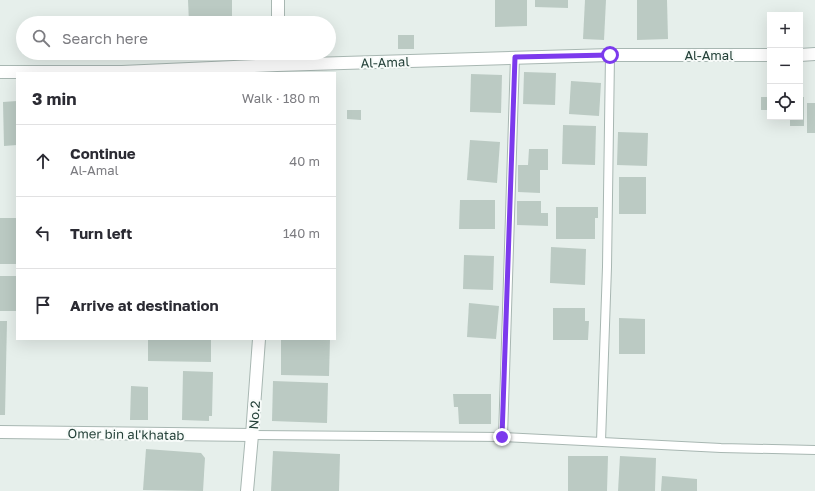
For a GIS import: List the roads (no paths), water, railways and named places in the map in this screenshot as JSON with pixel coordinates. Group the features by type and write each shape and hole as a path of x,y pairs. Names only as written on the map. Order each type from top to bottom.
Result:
{"street":[{"path":"278,0 278,16"},
{"path":"803,54 815,54"},
{"name":"Al-Amal","path":"0,72 122,72 276,69 515,57 610,55 767,55"},
{"name":"No.2","path":"246,491 252,435 259,340"},
{"name":"Omer bin al'khatab","path":"0,432 252,435"}],"lane":[{"path":"602,441 607,267 610,55"},
{"path":"502,437 515,57"},
{"path":"252,435 502,437 721,448 815,450"}]}
